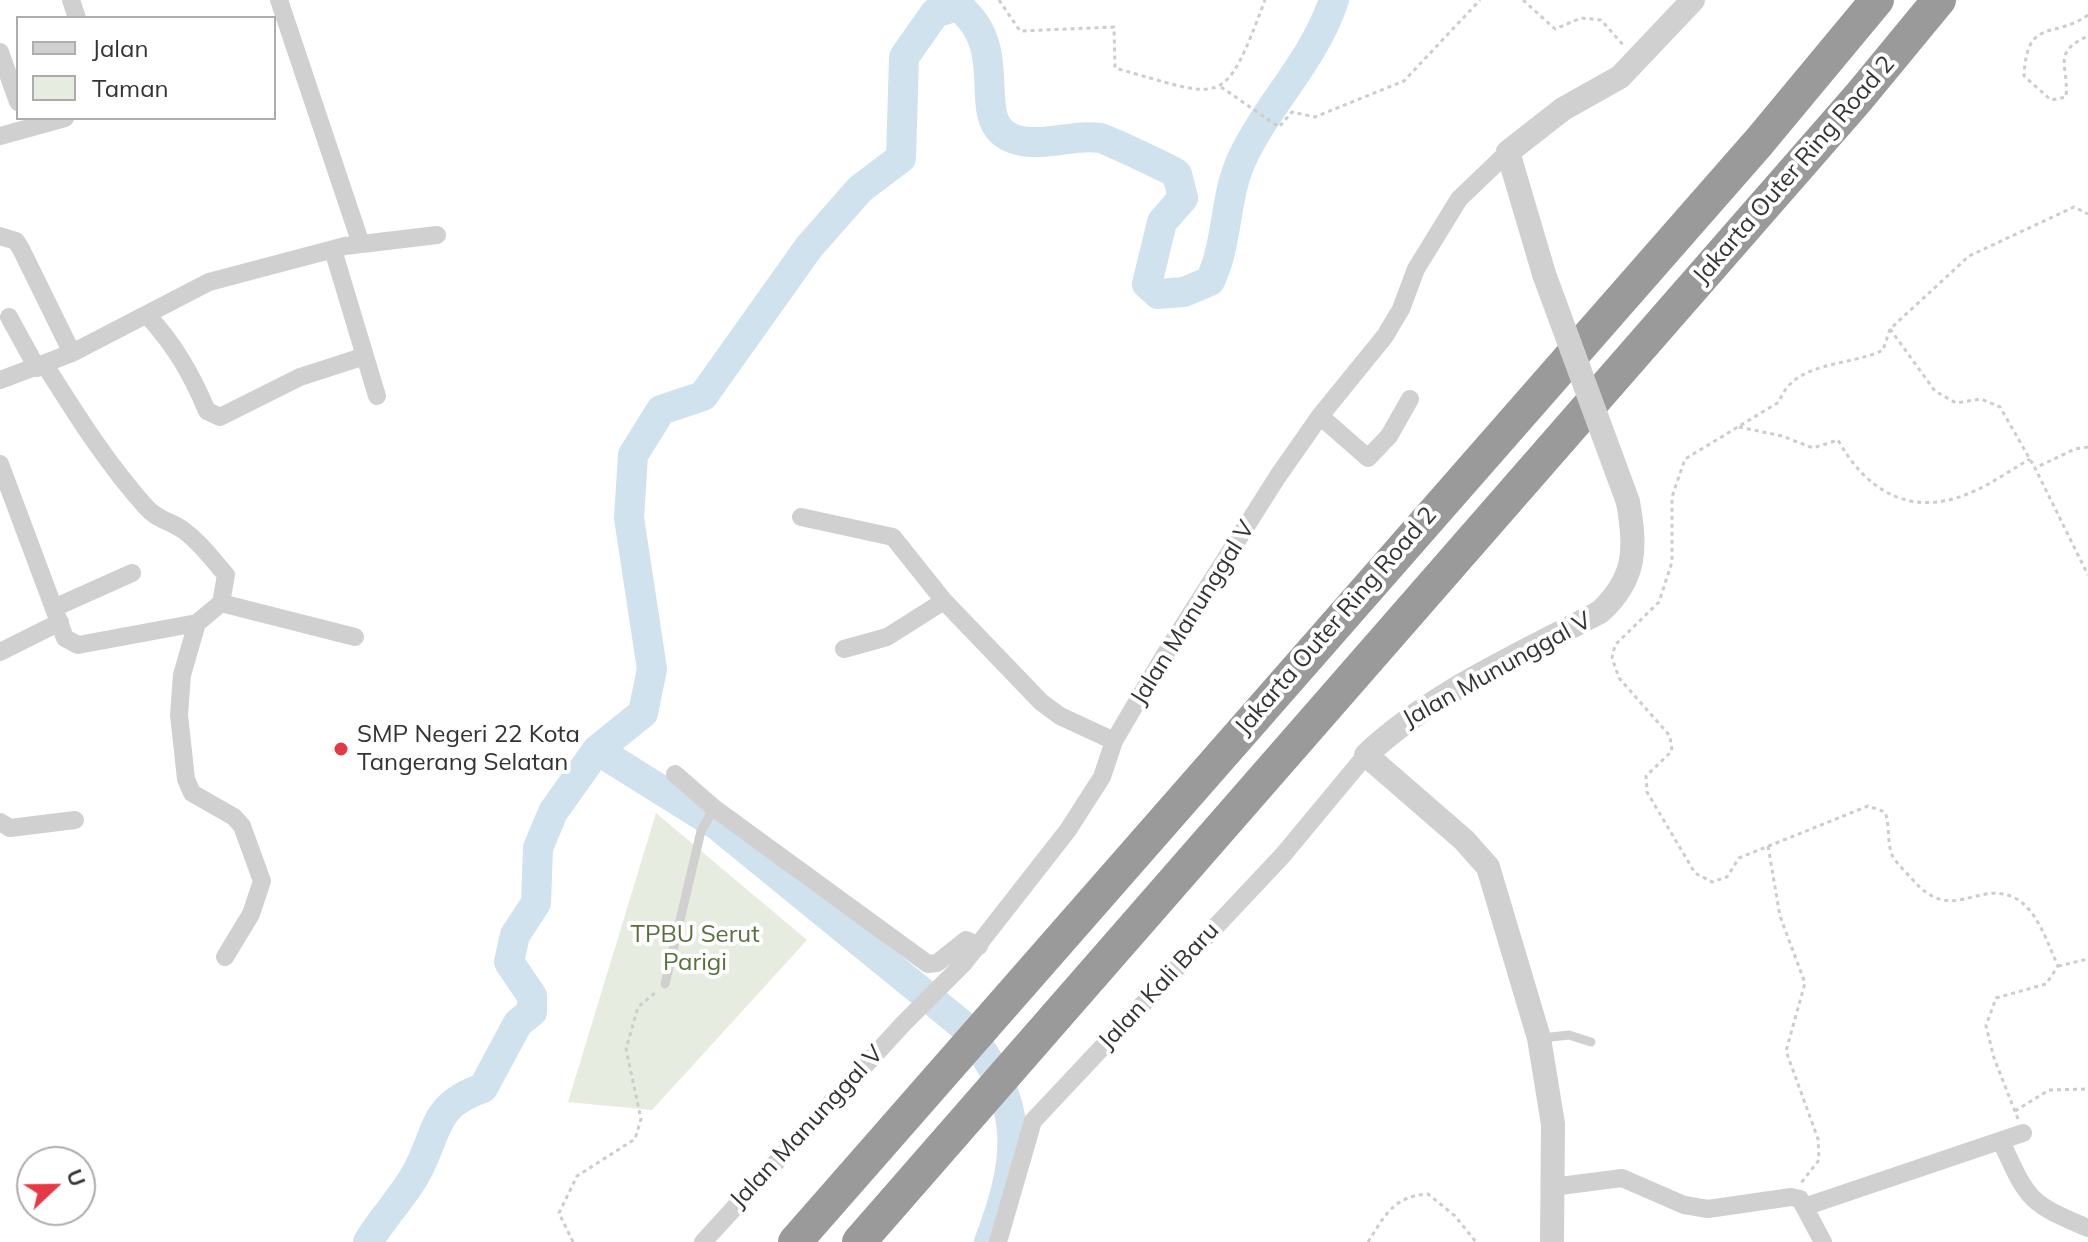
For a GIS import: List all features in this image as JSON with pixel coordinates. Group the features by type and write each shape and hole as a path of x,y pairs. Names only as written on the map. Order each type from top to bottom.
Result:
{"highway":[{"path":"1759,142 1858,0"},
{"name":"Jakarta Outer Ring Road 2","path":"795,1242 1759,142 1877,0"},
{"name":"Jakarta Outer Ring Road 2","path":"859,1242 1859,97 1939,0"},
{"path":"1859,97 1961,0"}],"street":[{"path":"279,0 361,244"},
{"name":"Jalan Manunggal V","path":"703,1242 904,1023 964,963 1068,830 1102,777 1114,741 1202,596 1320,416 1385,336 1401,309 1416,269 1459,199 1508,152 1563,109 1620,77 1693,0"},
{"path":"0,52 16,96"},
{"path":"0,136 25,123 49,120"},
{"name":"Jalan Mununggal V","path":"1366,755 1399,724 1438,698 1600,612 1613,600 1627,577 1634,552 1628,502 1544,274 1508,152"},
{"path":"0,380 72,353 209,282 361,244 437,235"},
{"path":"0,236 16,241 21,249 72,353"},
{"path":"333,250 377,396"},
{"path":"147,315 184,362 207,411 220,417 300,377 365,356"},
{"path":"0,464 7,507 58,615 65,638 78,645 197,623 221,603 226,575 190,535 148,510 96,444 9,317"},
{"path":"1320,416 1368,458 1389,436 1410,399"},
{"path":"801,517 893,537 944,601 1041,702 1060,716 1114,741"},
{"path":"0,652 132,573"},
{"path":"844,649 887,637 944,601"},
{"path":"221,603 355,637"},
{"path":"197,623 182,675 180,702 186,779 192,793 234,817 242,826 262,881 251,914 225,957"},
{"path":"1366,755 1464,840 1488,867 1539,1038 1553,1124 1552,1242"},
{"name":"Jalan Kali Baru","path":"998,1242 1033,1121 1283,855 1366,755"},
{"path":"675,774 712,812 928,964 937,963 966,940 979,946"},
{"path":"0,822 10,828 75,820"},
{"path":"1552,1187 1622,1178 1684,1205 1708,1209 1799,1202 2023,1133"},
{"path":"2001,1141 2024,1190 2051,1214 2088,1228"},
{"path":"1799,1202 1823,1242"}],"lane":[{"path":"665,984 701,831 712,812"},
{"path":"1539,1038 1569,1035 1591,1042"}],"path":[{"path":"999,0 1020,31 1114,27 1115,68 1204,92 1221,87 1241,64 1265,0"},
{"path":"1221,87 1256,108 1279,127 1292,112 1315,117 1404,81 1480,0"},
{"path":"1523,0 1555,29 1581,18 1601,20 1637,61"},
{"path":"2088,15 2079,22 2042,32 2025,50 2024,76 2051,100 2066,97 2062,59 2069,45 2088,36"},
{"path":"2058,966 2033,915 2015,898 1994,894 1945,902 1922,891 1892,854 1890,826 1885,812 1868,806 1739,858 1727,877 1712,882 1695,873 1647,792 1646,776 1672,751 1670,736 1619,678 1612,658 1615,645 1659,602 1672,562 1672,497 1685,459 1779,402 1784,387 1821,365 1867,358 1883,350 1890,329 1969,256 2074,207 2088,214"},
{"path":"1890,329 1935,391 1956,403 1981,399 2000,407 2035,468 2088,575"},
{"path":"1738,427 1782,436 1813,448 1838,440 1853,468 1881,490 1921,504 1965,495 2030,459"},
{"path":"2035,468 2075,449 2088,447"},
{"path":"1768,846 1780,916 1805,983 1786,1051 1818,1139 1819,1160 1799,1202"},
{"path":"2023,1133 1994,1058 1986,1026 1996,998 2046,984 2058,966 2088,959"},
{"path":"573,1242 559,1213 577,1176 635,1139 641,1119 626,1049 638,1007 665,984"},
{"path":"2015,1111 2049,1090 2088,1089"},
{"path":"1368,1242 1390,1206 1410,1195 1428,1194 1455,1216 1476,1242"}],"green space":[{"name":"TPBU Serut Parigi","path":"656,813 807,940 652,1110 568,1102"}],"waterway":[{"path":"989,1242 1008,1183 1012,1131 999,1082 966,1028 717,825 597,750 643,713 652,669 629,518 633,455 661,410 703,396 809,247 860,189 901,158 904,57 935,13 958,6 974,22 987,58 991,109 1003,133 1025,142 1100,138 1177,174 1183,198 1162,222 1147,284 1158,294 1184,292 1210,281 1220,252 1241,161 1263,121 1314,44 1334,0"},
{"path":"368,1242 413,1179 446,1111 455,1102 483,1088 518,1023 532,1012 532,996 509,962 515,935 536,903 538,848 553,812 597,750"}],"place":[{"name":"SMP Negeri 22 Kota Tangerang Selatan","path":"341,749"}]}
